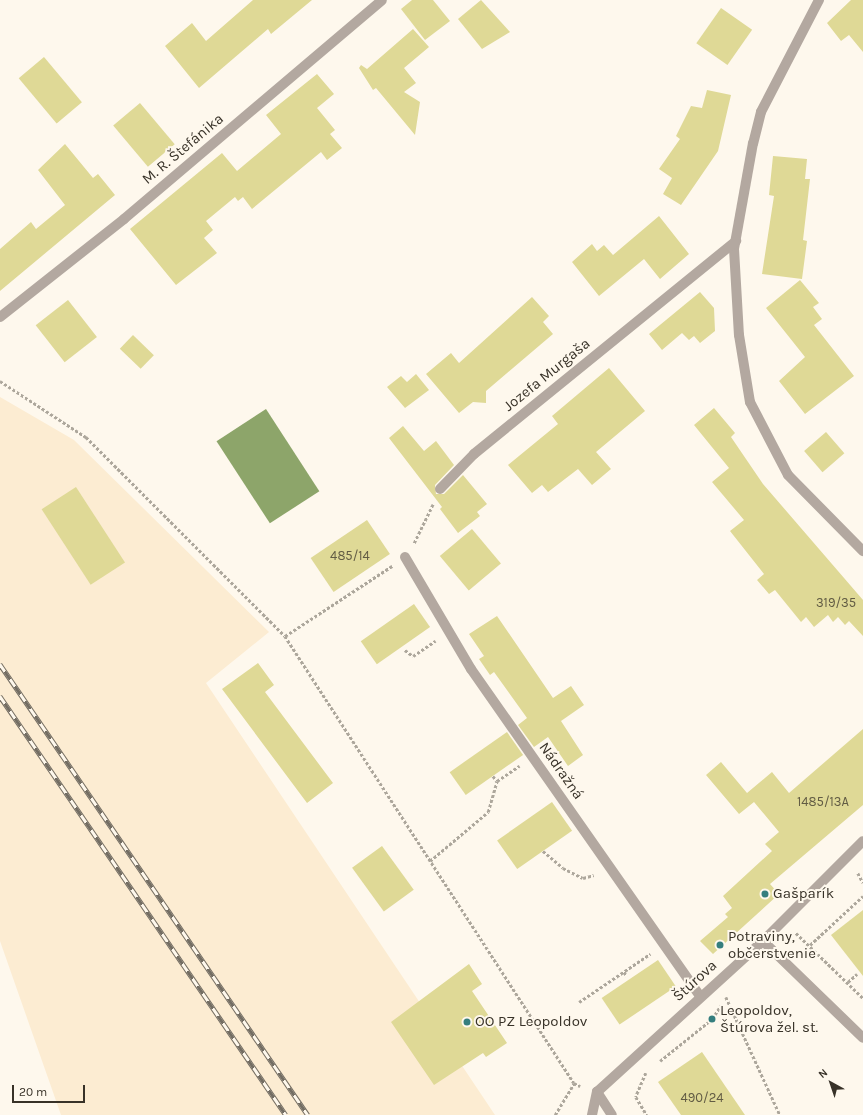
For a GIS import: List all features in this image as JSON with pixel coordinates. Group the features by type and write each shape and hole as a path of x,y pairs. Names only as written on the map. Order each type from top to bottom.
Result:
{"street":[{"name":"M. R. Štefánika","path":"0,317 124,219 382,0"},
{"path":"819,0 761,112 736,241 739,335 750,402 788,475 863,551"},
{"name":"Jozefa Murgaša","path":"440,489 474,454 736,241"},
{"name":"Nádražná","path":"406,557 449,631 532,757 700,996"},
{"name":"Štúrova","path":"597,1092 700,996 763,941 863,841"},
{"path":"763,941 863,1038"},
{"path":"592,1115 597,1092"},
{"path":"597,1092 612,1115"}],"path":[{"path":"0,382 86,437 285,636 574,1083 597,1092"},
{"path":"285,636 406,557 440,489"},
{"path":"405,650 413,656 449,631"},
{"path":"430,861 488,812 497,781 532,757"},
{"path":"493,776 497,781"},
{"path":"543,851 563,868 583,878 612,870"},
{"path":"863,868 856,875 863,883"},
{"path":"810,945 863,896"},
{"path":"784,920 863,998"},
{"path":"776,953 797,934"},
{"path":"579,1002 664,944"},
{"path":"624,972 627,976"},
{"path":"848,982 857,974"},
{"path":"658,1062 712,1019 726,996 731,991"},
{"path":"726,996 780,1115"},
{"path":"647,1115 636,1097 646,1072 652,1067"},
{"path":"555,1115 574,1083"}],"shaded area":[{"path":"0,397 74,440 269,632 206,683 495,1115 61,1115 0,941"},
{"path":"266,409 319,491 270,523 217,441"}],"building":[{"path":"253,0 312,0 271,34 268,29 199,88 165,46 192,23 206,41"},
{"path":"412,0 433,0 450,21 425,40 401,9"},
{"path":"481,0 510,32 482,49 458,19"},
{"path":"851,0 863,0 863,52 849,35 841,41 827,23"},
{"path":"721,8 752,30 727,65 696,43"},
{"path":"413,29 429,47 404,68 416,83 404,92 420,102 415,135 376,88 373,90 359,68 361,65 367,69"},
{"path":"44,57 82,102 57,123 19,78"},
{"path":"317,74 334,94 317,108 335,130 330,134 342,148 327,160 321,152 252,209 243,197 238,201 235,197 206,221 213,230 204,238 217,253 176,285 130,229 222,153 237,171 281,134 266,115"},
{"path":"707,90 731,95 718,151 681,205 663,194 672,178 659,169 680,139 676,136 691,106 702,108"},
{"path":"140,103 175,144 148,167 113,125"},
{"path":"65,144 93,178 98,174 115,195 0,291 0,249 31,222 36,229 65,205 38,170"},
{"path":"773,156 807,159 805,179 810,179 803,240 807,241 802,279 762,274 774,196 769,195"},
{"path":"659,216 689,254 660,279 644,259 599,296 572,262 592,244 597,251 604,245 613,255"},
{"path":"800,280 819,303 813,307 822,319 814,325 854,376 805,414 779,381 805,357 766,308"},
{"path":"700,292 714,308 715,331 700,343 694,336 689,340 682,333 662,350 649,334"},
{"path":"532,297 549,316 543,322 553,334 486,391 486,403 473,402 459,413 426,374 451,353 459,363"},
{"path":"68,300 97,337 65,362 36,325"},
{"path":"133,335 154,355 141,369 120,349"},
{"path":"609,368 645,411 596,452 611,469 592,485 578,469 548,492 542,485 532,493 508,465 558,424 552,416"},
{"path":"416,374 429,390 405,408 387,387 401,376 407,382"},
{"path":"714,408 735,433 731,437 763,484 863,600 863,636 849,621 845,625 838,617 833,622 828,615 814,627 806,617 801,622 775,590 769,594 757,580 764,574 730,531 744,520 712,482 729,468 694,425"},
{"path":"403,426 424,451 436,441 454,465 435,485 436,494 444,494 463,475 487,504 477,512 480,516 458,533 440,509 442,507 389,438"},
{"path":"826,432 844,453 822,472 804,451"},
{"path":"76,487 125,562 91,585 42,509"},
{"path":"367,520 390,554 334,592 311,558"},
{"path":"472,529 501,563 469,590 440,556"},
{"path":"414,604 430,627 377,664 361,641"},
{"path":"497,616 553,698 571,686 584,705 561,721 583,755 568,766 548,737 534,747 518,725 527,718 494,672 490,675 479,659 484,656 469,634"},
{"path":"258,663 274,685 265,692 333,783 307,803 222,689"},
{"path":"863,729 863,805 770,884 779,894 713,954 700,941 728,917 725,914 732,908 723,896 772,851 765,844 779,832 754,802 739,814 706,775 721,762 747,793 772,772 789,793"},
{"path":"507,732 523,755 466,795 450,772"},
{"path":"552,802 572,831 517,869 497,840"},
{"path":"382,846 414,890 384,911 352,868"},
{"path":"863,910 863,976 831,935"},
{"path":"658,960 676,987 620,1025 602,998"},
{"path":"469,964 482,984 472,991 507,1043 486,1057 483,1053 434,1085 391,1022"},
{"path":"702,1052 745,1115 681,1115 658,1082"}],"railway":[{"path":"0,664 308,1115"},
{"path":"0,696 286,1115"}],"place":[{"name":"Gašparík","path":"765,894"},
{"name":"Potraviny, občerstvenie","path":"720,945"},
{"name":"Leopoldov, Štúrova žel. st.","path":"712,1019"},
{"name":"OO PZ Leopoldov","path":"467,1022"}]}
